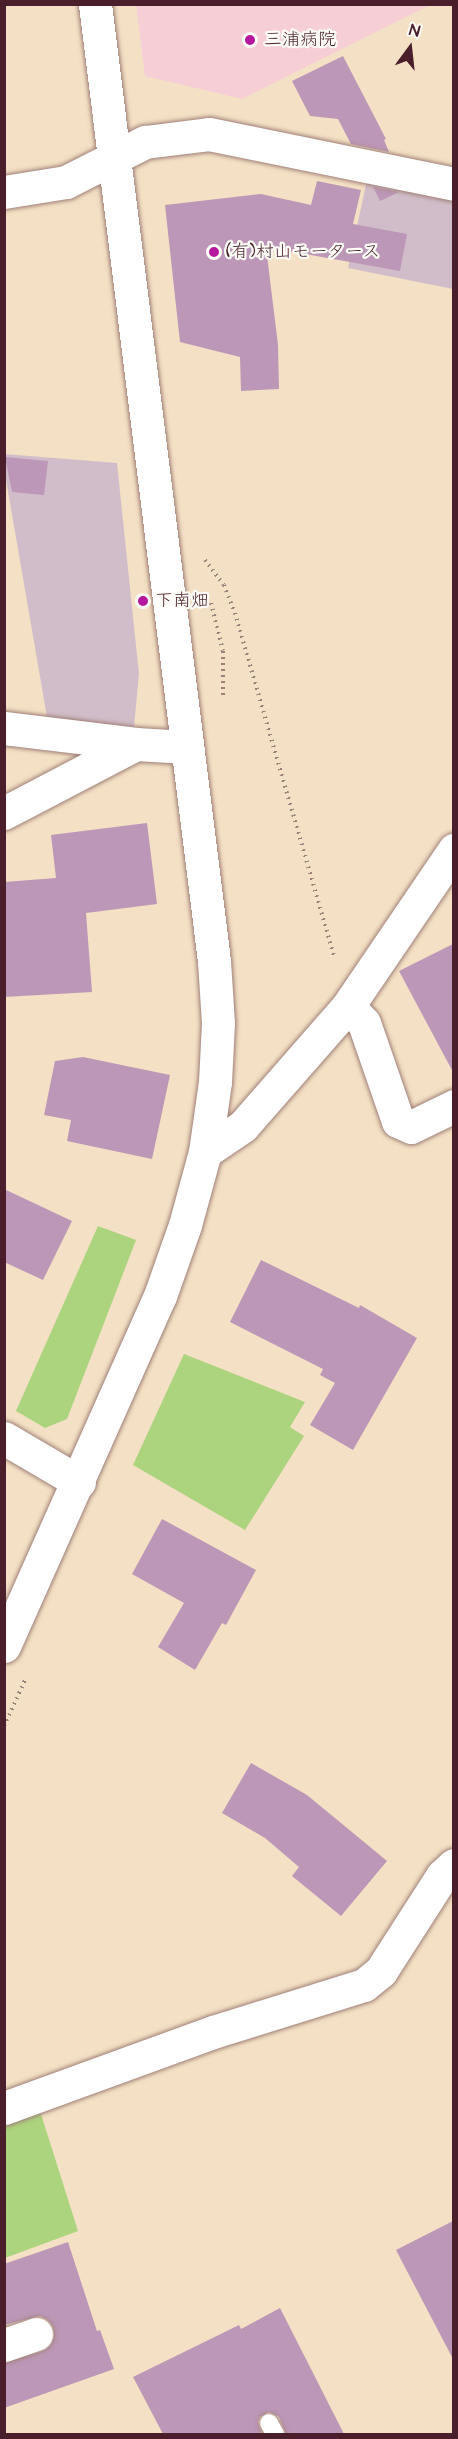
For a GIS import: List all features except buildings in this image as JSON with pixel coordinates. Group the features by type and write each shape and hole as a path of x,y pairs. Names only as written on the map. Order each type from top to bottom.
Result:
{"street":[{"path":"4,1646 160,1296 185,1225 205,1152 215,1082 218,1023 214,961 116,158 95,4"},
{"path":"4,192 66,182 145,142 209,134 453,184"},
{"path":"4,728 136,744 187,747"},
{"path":"4,813 136,744"},
{"path":"205,1152 243,1126 348,1006 453,850"},
{"path":"348,1006 364,1023 398,1121 411,1127 453,1106"},
{"path":"4,1438 79,1482"},
{"path":"4,2108 213,2032 364,1985 381,1971 442,1876 453,1865"},
{"path":"4,2345 36,2334"}],"path":[{"path":"199,553 224,585 235,613 348,1006"}],"shaded area":[{"name":"三浦病院","path":"136,4 430,5 242,99 145,76"},
{"path":"367,180 453,198 453,289 348,268"},
{"path":"4,454 117,463 139,674 134,727 47,717 5,474"}],"green space":[{"path":"98,1226 136,1240 67,1419 45,1428 16,1411"},
{"path":"184,1354 305,1402 290,1427 304,1436 245,1530 133,1465"},
{"path":"40,2111 78,2231 5,2258 5,2124"}],"place":[{"name":"三浦病院","path":"250,40"},
{"name":"(有)村山モータース","path":"214,252"},
{"name":"下南畑","path":"143,601"}]}
